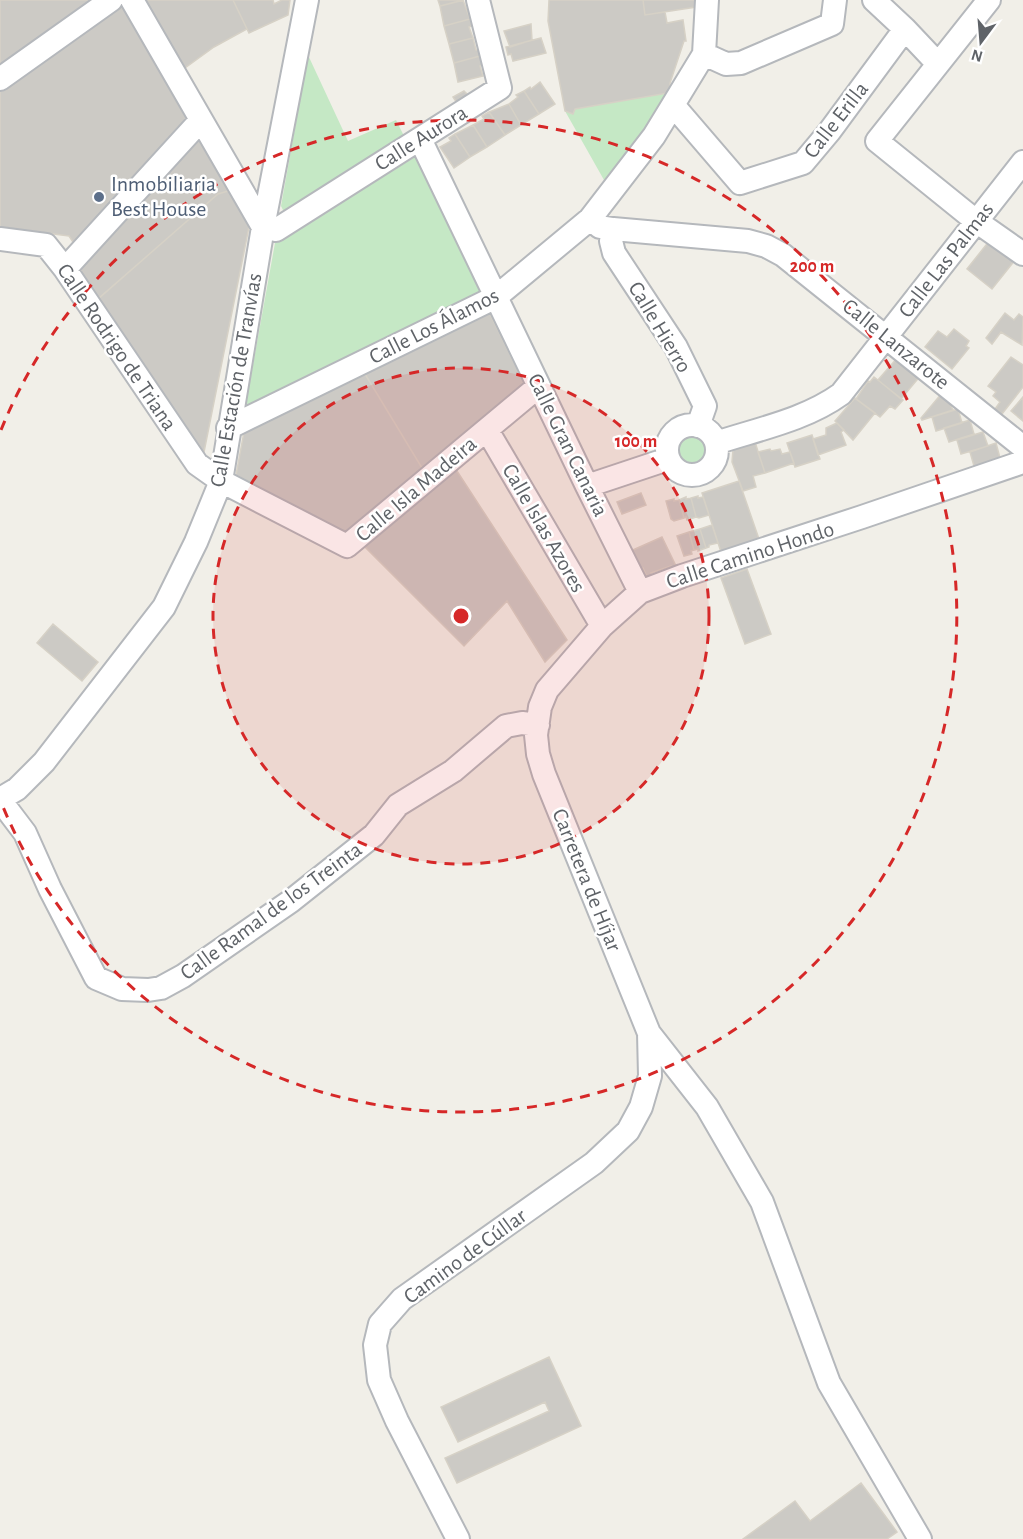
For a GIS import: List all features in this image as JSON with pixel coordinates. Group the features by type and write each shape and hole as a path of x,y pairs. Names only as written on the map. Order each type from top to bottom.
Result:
{"street":[{"path":"0,79 111,0"},
{"path":"132,0 263,227"},
{"name":"Calle Estación de Tranvías","path":"0,800 17,789 44,762 164,607 196,542 220,481 263,227 307,0"},
{"name":"Calle Aurora","path":"263,227 276,230 500,88 478,0"},
{"name":"Calle Los Álamos","path":"228,428 496,297 591,219 654,136 704,54 707,0"},
{"path":"704,54 726,64 741,63 832,24 835,0"},
{"path":"874,0 938,64"},
{"path":"989,0 878,141 976,221 1023,255"},
{"name":"Calle Erilla","path":"673,105 740,183 803,163 829,132 905,29"},
{"path":"65,269 201,120"},
{"name":"Calle Gran Canaria","path":"420,139 640,592"},
{"name":"Calle Las Palmas","path":"716,442 823,406 841,394 1023,162"},
{"name":"Calle Lanzarote","path":"591,219 600,227 614,230 748,242 766,246 783,255 1023,447"},
{"name":"Calle Hierro","path":"614,230 612,241 614,254 676,347 705,406 698,426"},
{"name":"Calle Rodrigo de Triana","path":"0,239 46,245 65,269 196,464 220,481"},
{"name":"Calle Isla Madeira","path":"220,481 347,546 539,386"},
{"path":"690,425 698,426 712,435 716,442 715,460 704,473 695,476 679,472 668,459 667,444 675,431 690,425"},
{"name":"Calle Islas Azores","path":"487,430 602,626"},
{"path":"587,486 668,459"},
{"name":"Calle Camino Hondo","path":"537,725 540,707 547,690 602,626 640,592 1023,462"},
{"name":"Calle Ramal de los Treinta","path":"0,800 25,833 50,889 96,978 122,989 148,990 161,987 183,976 291,901 374,835 398,805 453,771 506,726 522,723 537,725"},
{"name":"Carretera de Híjar","path":"537,725 538,754 544,774 649,1033"},
{"path":"649,1033 706,1107 762,1202 829,1383 920,1539"},
{"name":"Camino de Cúllar","path":"458,1539 411,1450 378,1380 375,1344 380,1324 402,1299 594,1163 628,1131 641,1107 650,1076 649,1033"}],"green space":[{"path":"308,55 348,141 396,120 405,138 285,214 281,206"},
{"path":"674,92 631,157 604,180 565,111 573,114 575,109"},
{"path":"415,157 483,292 245,409 275,243"},
{"path":"692,437 702,441 706,451 702,461 692,465 682,461 678,451 682,441"}],"building":[{"path":"0,0 99,0 0,69"},
{"path":"145,0 233,0 247,29 214,47 185,68"},
{"path":"233,0 273,0 274,4 282,0 290,0 288,15 249,33"},
{"path":"438,0 464,0 440,6"},
{"path":"463,0 470,19 444,26 440,6"},
{"path":"549,0 643,0 645,15 665,12 667,23 683,20 686,41 684,41 670,83 670,90 674,92 575,109 573,114 565,111 548,21"},
{"path":"643,0 695,0 696,7 645,15"},
{"path":"124,2 191,118 73,242 69,236 0,227 0,89"},
{"path":"470,19 472,26 469,27 473,38 449,44 444,26"},
{"path":"531,24 532,40 510,47 504,31"},
{"path":"473,38 480,56 454,63 449,44"},
{"path":"541,38 546,53 513,61 511,54 508,55 506,47"},
{"path":"480,56 483,76 458,82 454,63"},
{"path":"540,82 555,104 539,114 524,91"},
{"path":"464,91 468,95 457,103 453,97"},
{"path":"524,91 539,114 521,125 509,104 518,97 516,95"},
{"path":"509,104 521,125 505,135 489,112"},
{"path":"489,112 505,135 487,147 473,125 484,119 482,116"},
{"path":"473,125 487,147 470,157 455,134"},
{"path":"200,130 235,189 218,194 98,299 75,264"},
{"path":"455,134 470,157 454,168 440,147 451,141 449,138"},
{"path":"235,189 251,217 203,457 98,299 218,194"},
{"path":"990,240 1015,260 992,289 967,269"},
{"path":"489,312 525,385 422,468 365,374"},
{"path":"1005,313 1014,320 1019,314 1023,317 1022,345 1001,332 992,344 986,338"},
{"path":"954,329 969,341 966,346 969,348 952,369 925,347 938,331 947,337"},
{"path":"898,357 921,375 901,399 878,380"},
{"path":"1011,357 1023,365 1023,387 1002,414 995,409 1000,402 993,396 996,392 988,386"},
{"path":"365,374 422,468 346,533 236,475 244,432"},
{"path":"874,377 903,400 895,409 890,406 880,417 856,399 868,381 870,382"},
{"path":"942,393 956,404 951,406 953,410 922,420 921,418"},
{"path":"1023,397 1023,421 1011,411"},
{"path":"855,398 875,413 853,440 835,421"},
{"path":"958,409 962,423 936,431 932,417"},
{"path":"970,420 974,434 949,442 944,428"},
{"path":"837,423 844,430 841,432 846,445 818,455 813,439 826,435 826,428"},
{"path":"983,432 988,446 961,454 957,440"},
{"path":"812,435 820,459 795,467 787,443"},
{"path":"754,439 765,473 753,476 756,487 743,491 732,462 733,450"},
{"path":"996,443 1000,458 974,466 970,452"},
{"path":"770,449 771,451 780,449 782,454 790,452 794,463 765,473 758,452"},
{"path":"455,468 567,640 545,662 507,601 464,646 362,544"},
{"path":"739,481 759,539 721,552 702,493"},
{"path":"641,493 646,505 622,514 617,502"},
{"path":"698,496 698,498 703,497 709,515 699,518 696,517 691,498"},
{"path":"686,497 686,499 691,498 696,517 687,520 686,517 684,518 679,500"},
{"path":"674,499 674,501 679,500 684,518 674,521 671,519 666,501"},
{"path":"712,525 718,543 706,548 700,529"},
{"path":"700,529 706,548 698,551 698,549 694,550 689,532"},
{"path":"689,532 694,550 691,551 692,554 684,556 677,536"},
{"path":"662,537 676,566 651,573 652,575 647,577 633,550"},
{"path":"747,569 771,634 745,644 721,578"},
{"path":"53,624 98,662 82,681 37,643"},
{"path":"549,1357 581,1426 457,1483 445,1458 549,1411 545,1402 458,1442 441,1407"},
{"path":"861,1483 897,1532 887,1539 743,1539 795,1501 810,1521"}],"place":[{"name":"Inmobiliaria Best House","path":"99,197"}]}
